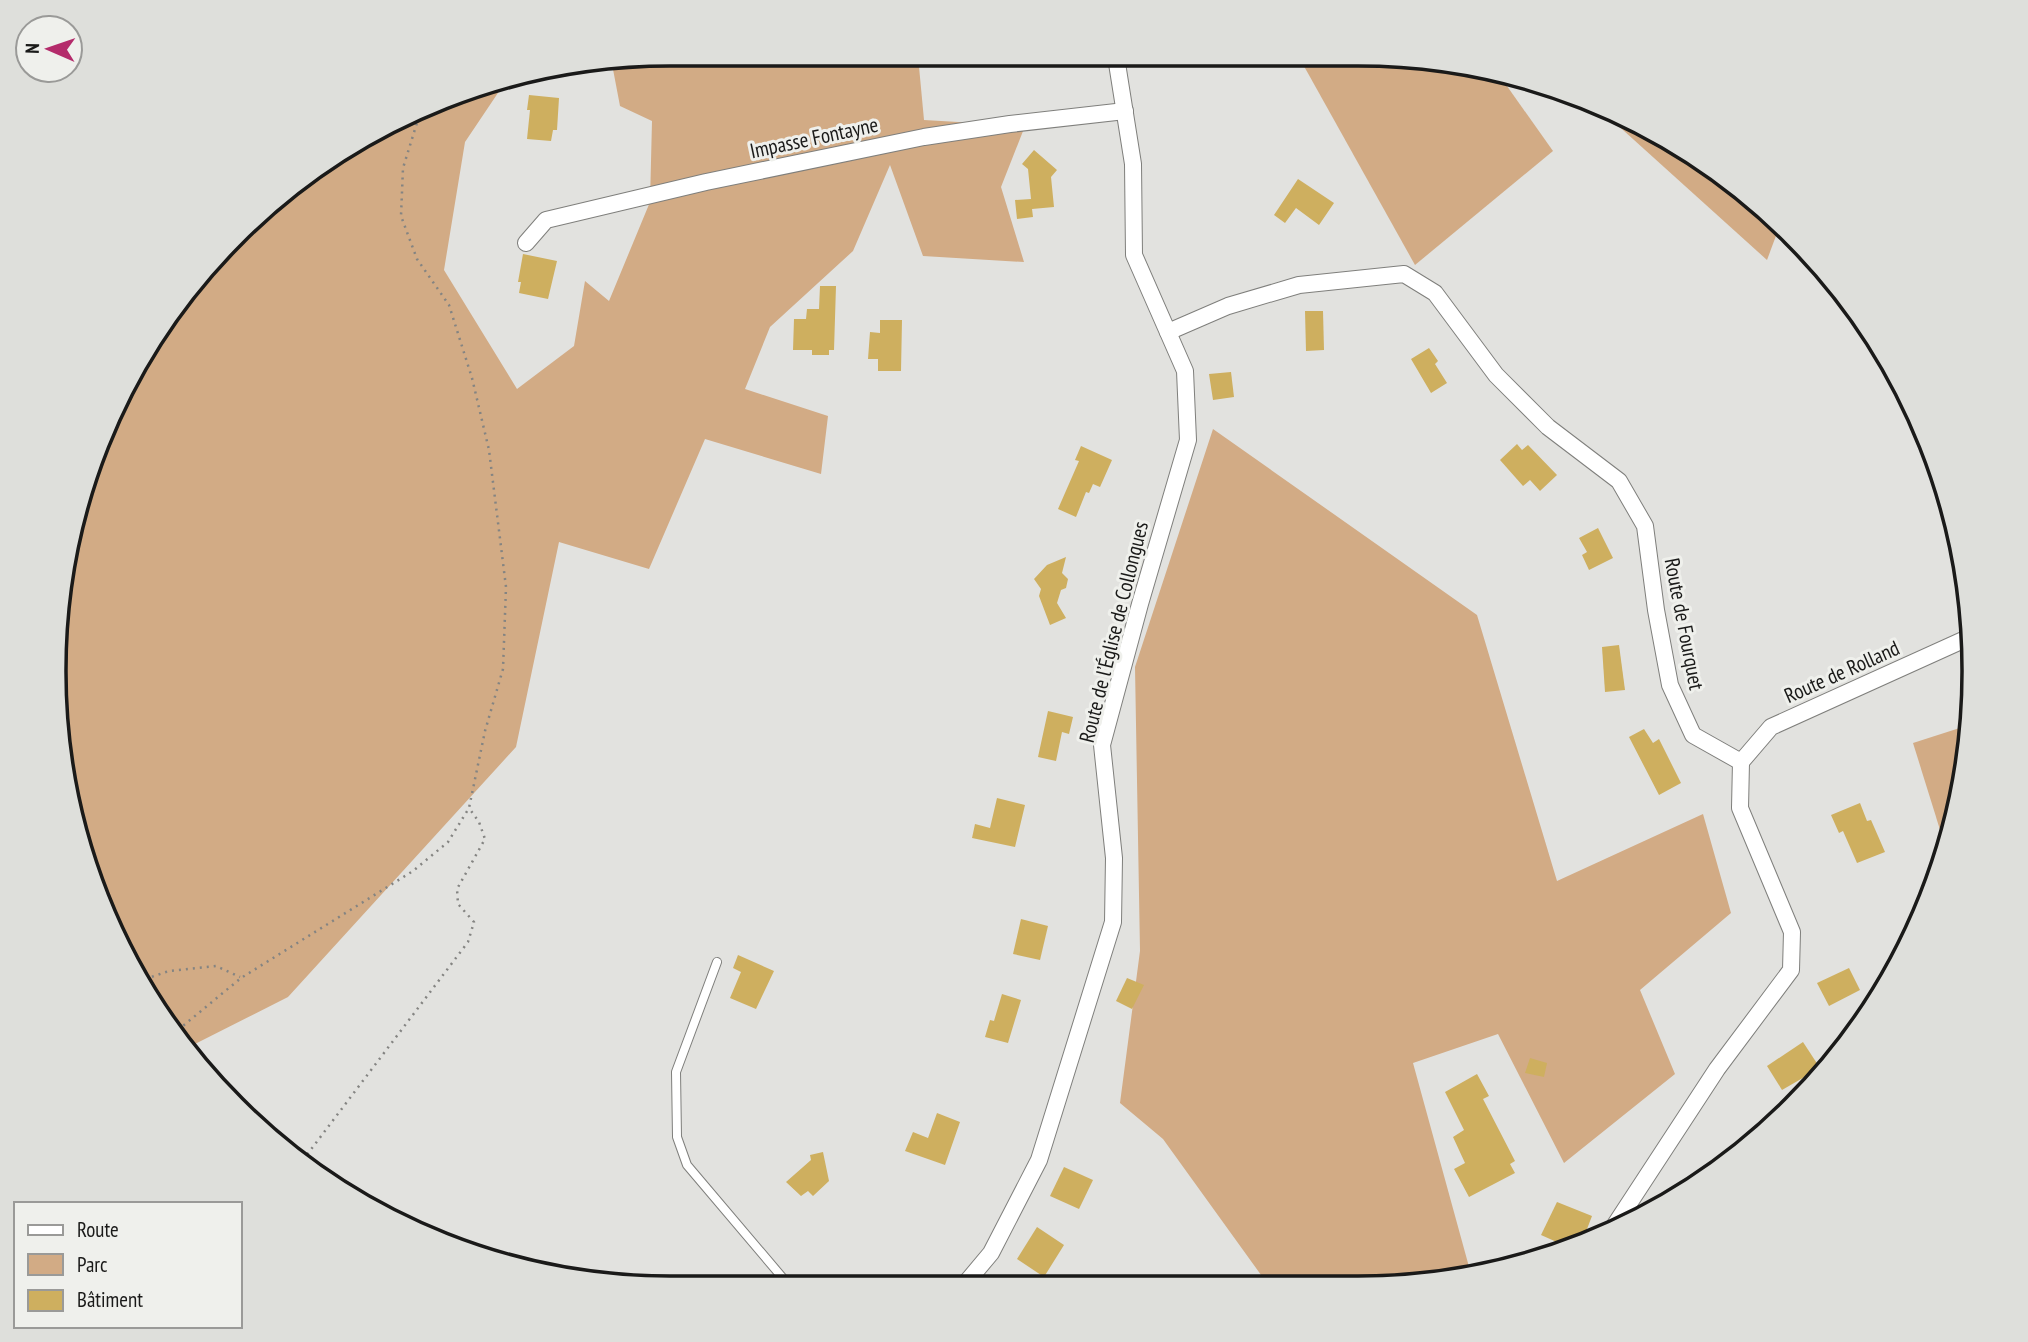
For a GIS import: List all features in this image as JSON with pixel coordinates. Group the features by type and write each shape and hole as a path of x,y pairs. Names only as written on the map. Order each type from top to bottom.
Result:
{"street":[{"name":"Route de l’Église de Collongues","path":"971,1276 990,1253 1039,1160 1113,922 1114,858 1102,745 1188,440 1185,371 1134,255 1133,164 1118,66"},
{"name":"Impasse Fontayne","path":"526,243 546,220 706,182 924,137 1125,111"},
{"name":"Route de Fourquet","path":"1168,332 1228,306 1299,285 1404,274 1435,293 1496,374 1548,428 1619,481 1645,526 1656,610 1670,685 1693,735 1741,762"},
{"name":"Route de Rolland","path":"1741,762 1772,727 1961,641"},
{"path":"1622,1214 1717,1069 1791,970 1792,932 1740,808 1741,762"}],"lane":[{"path":"717,962 676,1072 677,1137 687,1165 781,1276"}],"path":[{"path":"182,1027 241,978 413,871 448,842 469,808 485,731 503,669 506,587 489,450 472,378 449,305 417,259 401,216 403,168 417,123"},
{"path":"307,1154 468,942 474,922 458,904 457,889 485,839 480,822 469,808"},
{"path":"150,977 169,971 216,966 241,978"}],"green space":[{"path":"671,66 919,66 924,120 1025,126 1001,187 1024,262 923,256 890,165 853,251 770,327 745,389 828,416 821,474 705,439 649,569 559,542 516,747 288,997 195,1044 147,973 113,902 87,827 72,750 66,671 78,553 99,477 129,404 147,369 191,303 217,272 272,217 303,191 369,147 440,113 498,92 465,142 444,270 517,389 574,346 585,281 609,301 650,202 652,121 620,106 613,70"},
{"path":"1304,66 1397,68 1475,78 1507,85 1553,151 1415,265"},
{"path":"1620,127 1693,168 1756,217 1776,236 1767,260"},
{"path":"1213,429 1477,615 1557,881 1703,814 1731,913 1640,990 1675,1074 1564,1163 1498,1034 1413,1063 1469,1265 1397,1274 1262,1276 1163,1139 1120,1103 1140,951 1135,667"},
{"path":"1958,728 1950,789 1940,830 1913,743"}],"building":[{"path":"529,95 559,98 557,130 553,130 551,141 527,139"},
{"path":"1034,150 1057,170 1051,177 1054,207 1032,209 1033,217 1017,219 1015,200 1031,199 1028,169 1022,164"},
{"path":"1298,179 1334,203 1319,225 1296,208 1285,223 1274,215"},
{"path":"523,254 557,261 548,299 519,293 521,282 518,282"},
{"path":"820,286 836,286 834,350 829,350 829,355 812,355 812,350 793,350 794,319 806,319 807,309 819,309"},
{"path":"1305,311 1323,311 1324,350 1306,351"},
{"path":"880,320 902,320 901,371 878,371 878,359 868,359 870,332 880,333"},
{"path":"1429,348 1447,383 1431,393 1411,359"},
{"path":"1231,372 1234,397 1213,400 1209,374"},
{"path":"1517,444 1522,450 1528,445 1557,475 1540,491 1530,480 1523,486 1500,460"},
{"path":"1081,446 1112,460 1100,487 1093,484 1089,493 1086,492 1076,517 1058,509 1079,461 1075,460"},
{"path":"1598,528 1613,558 1589,570 1582,555 1587,552 1579,538"},
{"path":"1066,557 1062,573 1068,579 1057,603 1066,618 1050,625 1039,596 1041,589 1034,579 1047,565"},
{"path":"1619,645 1625,690 1605,692 1602,647"},
{"path":"1048,711 1073,717 1069,734 1062,732 1056,761 1038,757"},
{"path":"1644,729 1653,743 1659,739 1681,783 1659,795 1629,737"},
{"path":"997,798 1025,805 1015,847 972,838 975,824 990,828"},
{"path":"1860,803 1885,852 1857,863 1843,831 1839,833 1831,815"},
{"path":"1021,919 1048,926 1040,960 1013,954"},
{"path":"738,955 774,971 756,1009 730,998 741,972 733,968"},
{"path":"1849,968 1860,990 1829,1006 1817,983"},
{"path":"1127,978 1144,985 1132,1009 1116,1001"},
{"path":"1002,994 1021,1000 1008,1043 985,1037 990,1020 994,1021"},
{"path":"1803,1042 1817,1063 1804,1077 1782,1090 1767,1066"},
{"path":"1530,1058 1547,1063 1544,1077 1525,1073"},
{"path":"1477,1074 1489,1096 1483,1099 1515,1161 1510,1164 1515,1173 1469,1197 1454,1169 1465,1163 1453,1137 1464,1130 1445,1092"},
{"path":"937,1113 960,1122 945,1165 905,1151 913,1132 928,1138"},
{"path":"823,1152 829,1181 813,1196 808,1191 801,1196 786,1182 811,1160 810,1155"},
{"path":"1064,1167 1093,1180 1079,1209 1050,1196"},
{"path":"1557,1202 1592,1216 1587,1229 1555,1241 1541,1235"},
{"path":"1037,1227 1064,1245 1045,1276 1017,1259"}]}
